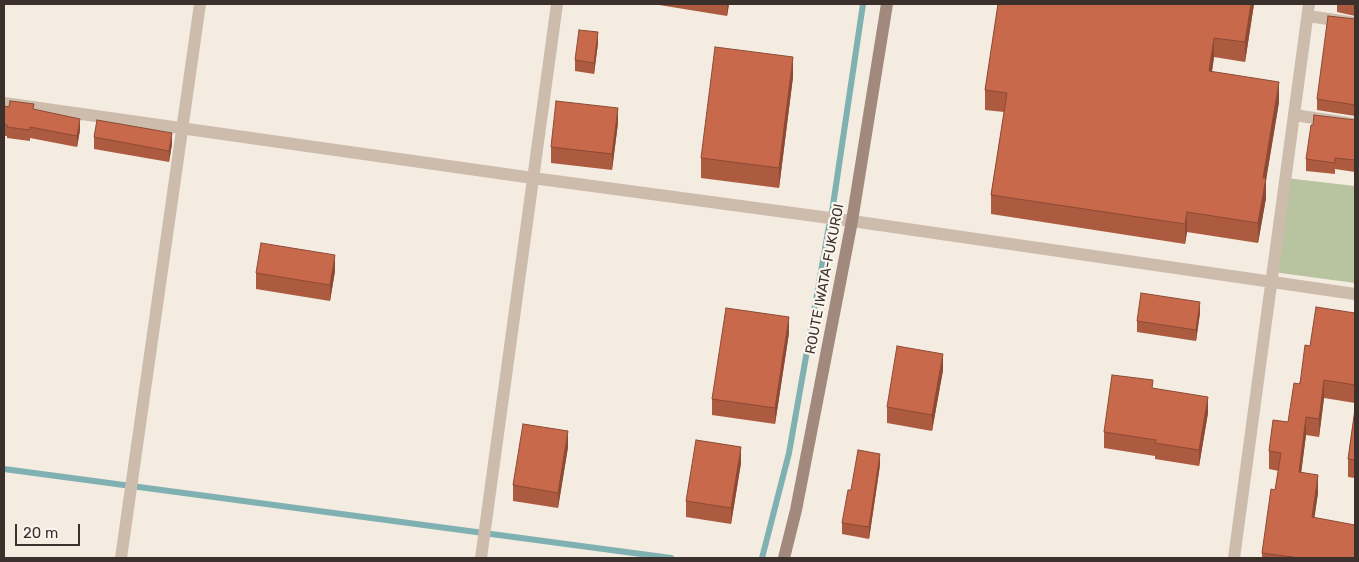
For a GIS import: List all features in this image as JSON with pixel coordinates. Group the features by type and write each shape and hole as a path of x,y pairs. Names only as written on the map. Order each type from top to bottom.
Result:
{"main road":[{"name":"ROUTE IWATA-FUKUROI","path":"784,558 852,221 887,4"}],"street":[{"path":"121,558 200,4"},
{"path":"481,558 557,4"},
{"path":"1234,558 1309,10 1355,23"},
{"path":"4,103 852,221 1355,294"},
{"path":"1294,115 1355,124"}],"green space":[{"path":"1286,178 1355,186 1355,283 1273,272"}],"building":[{"path":"998,4 1251,4 1245,42 1214,38 1209,71 1279,82 1263,178 1266,178 1258,223 1187,212 1185,224 991,195 1007,93 985,90"},
{"path":"1328,16 1355,19 1355,105 1317,99"},
{"path":"579,30 598,32 594,63 575,60"},
{"path":"715,47 793,57 779,168 701,158"},
{"path":"10,101 34,104 33,109 80,119 77,136 30,127 30,130 7,127 4,124 4,106 9,107"},
{"path":"556,101 618,108 612,154 551,147"},
{"path":"1314,115 1355,120 1355,160 1335,158 1335,163 1306,159"},
{"path":"97,120 172,133 169,151 94,137"},
{"path":"261,243 335,255 330,285 256,273"},
{"path":"1141,293 1200,302 1196,330 1137,321"},
{"path":"1316,307 1355,313 1355,385 1324,380 1319,419 1306,417 1299,472 1318,475 1312,517 1355,525 1355,558 1300,558 1262,553 1271,489 1275,490 1281,453 1269,451 1273,420 1288,422 1294,383 1300,384 1305,345 1310,346"},
{"path":"726,308 789,317 775,408 712,399"},
{"path":"897,346 943,354 932,415 887,407"},
{"path":"1112,375 1153,380 1152,388 1208,397 1199,450 1155,443 1156,440 1104,432"},
{"path":"1355,409 1355,460 1348,459"},
{"path":"523,424 568,431 558,493 513,485"},
{"path":"696,440 741,447 731,508 686,501"},
{"path":"858,450 880,454 869,527 842,523 848,490 851,490"}],"waterway":[{"path":"832,212 863,4"},
{"path":"762,558 789,453 829,226"},
{"path":"4,469 671,558"}]}
